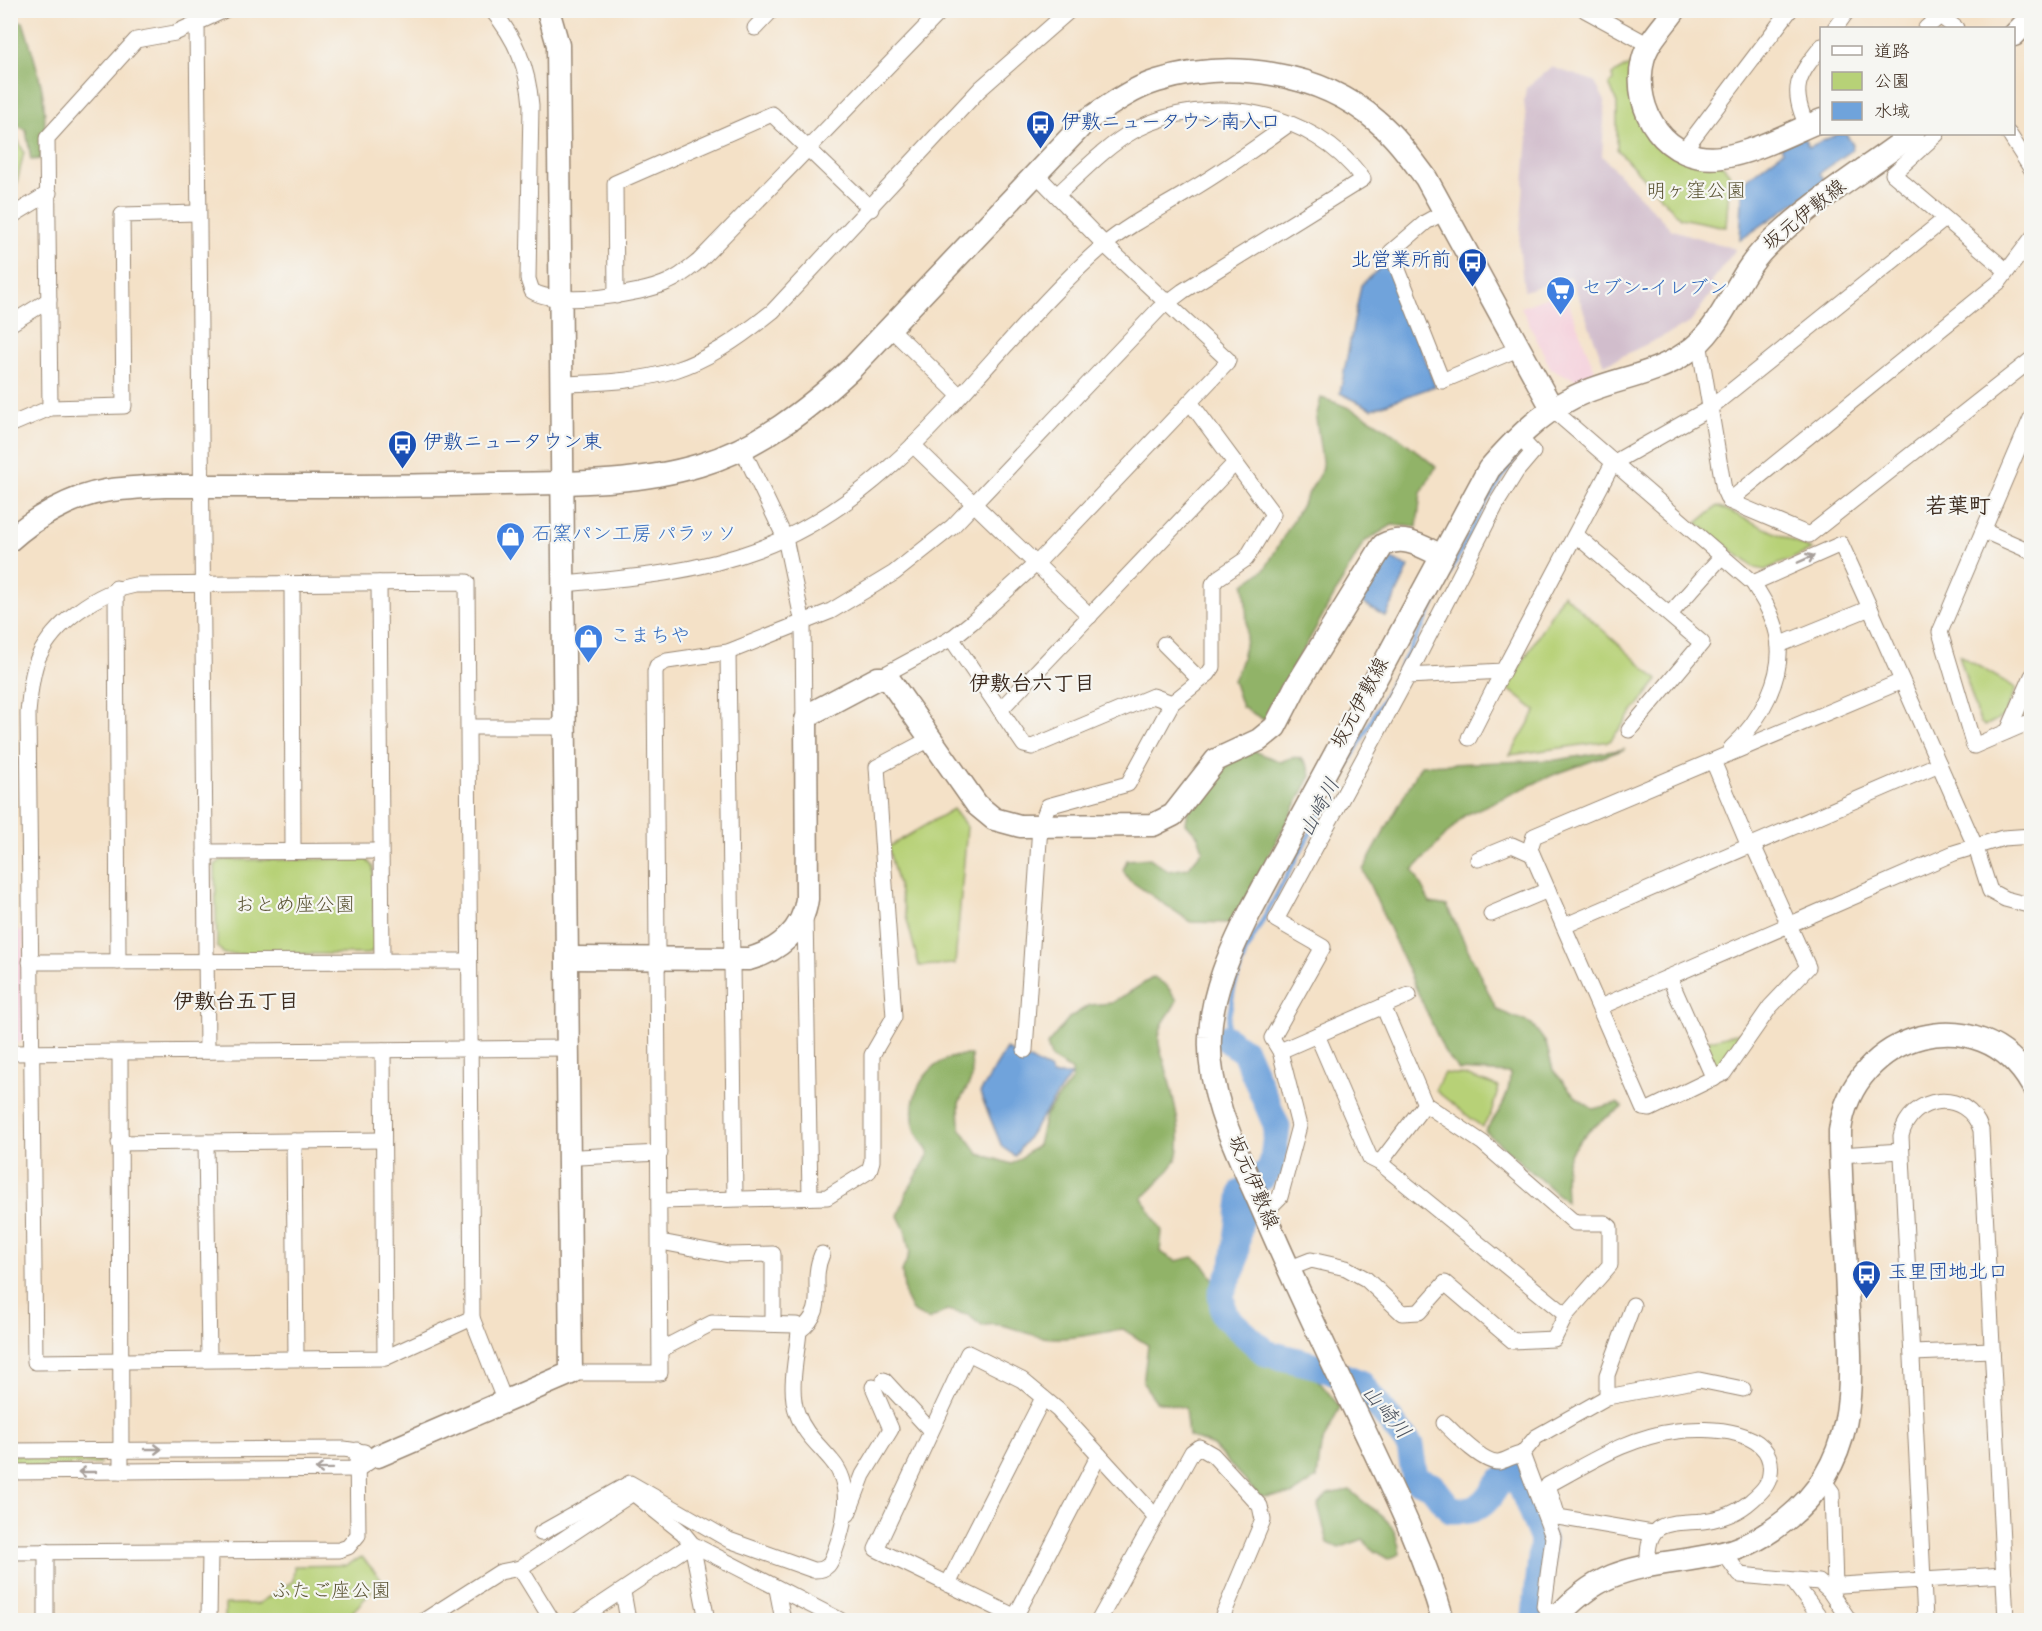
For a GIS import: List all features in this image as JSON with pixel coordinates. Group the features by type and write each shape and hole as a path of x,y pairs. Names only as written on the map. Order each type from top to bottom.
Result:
{"street":[{"path":"50,408 47,138 135,40 175,33 225,10"},
{"path":"492,10 506,27 520,52 529,80 531,105 528,279 532,291 538,295 562,298 616,296 646,291 683,274 699,261 942,10"},
{"path":"548,10 558,45 571,1373"},
{"path":"755,28 772,10"},
{"path":"562,384 625,382 656,377 704,360 734,342 773,311 871,209 980,89 1070,10"},
{"path":"1585,10 1649,45"},
{"path":"1675,10 1649,45 1640,72 1641,101 1653,126 1671,143 1701,157 1723,157 1814,123 1798,106 1796,86 1804,68 1820,46"},
{"path":"1684,150 1790,10"},
{"path":"1836,27 1848,10"},
{"path":"1927,27 1940,16 1955,27"},
{"path":"2015,32 2031,16"},
{"path":"197,24 197,213 207,1051"},
{"path":"10,540 63,505 103,491 166,486 562,483 660,476 703,464 771,434 822,396 1086,122 1131,92 1156,81 1192,73 1229,70 1259,72 1306,82 1334,93 1377,121 1407,153 1446,211 1518,349 1553,410 1753,583 1766,604 1779,645 1766,705 1748,733 1714,760"},
{"path":"10,1472 358,1469 378,1456 571,1373 660,1373 662,1349 655,672 662,662 729,652 803,623 831,611 894,573 952,527 1167,303 1363,179 1337,150 1306,130 1245,111 1215,109 1186,112 1134,131 1113,145 1057,195"},
{"path":"616,296 615,183 772,114 871,209"},
{"path":"563,584 679,572 759,549 785,538 862,490 913,445 1105,245 1211,178 1289,124"},
{"path":"1936,135 1893,174 2007,271"},
{"path":"2010,135 2031,170"},
{"name":"坂元伊敷線","path":"1443,1620 1412,1530 1288,1269 1227,1128 1216,1093 1210,1036 1216,1000 1227,963 1250,912 1489,469 1519,437 1572,397 1637,376 1686,353 1712,328 1748,268 1763,249 1898,138"},
{"path":"804,726 812,713 951,638 1036,563 1228,360 1105,245 1035,173"},
{"path":"10,217 49,193"},
{"path":"1446,211 1426,222 1390,252 1442,381 1518,349"},
{"path":"10,425 50,408 124,406 122,215 197,213"},
{"path":"1469,738 1613,463 1710,408 1945,219"},
{"path":"1729,501 1999,282 2031,238"},
{"path":"10,324 49,300"},
{"path":"890,328 960,396"},
{"path":"1699,342 1724,490 1729,501 1809,535 2031,359"},
{"path":"1025,1050 1040,826 1048,806 1128,784 1172,703 1213,667 1213,584 1246,559 1273,514 1190,402"},
{"path":"2031,416 1940,632 1974,746 2031,721"},
{"path":"1264,1213 1280,1197 1299,1126 1280,1051 1272,1038 1323,947 1276,920 1408,676 1498,501 1516,472 1533,452 1519,437"},
{"path":"913,445 1090,616"},
{"path":"742,448 785,538 803,623 810,1197"},
{"path":"1000,710 1235,464"},
{"path":"1984,531 2031,551"},
{"path":"1576,535 1702,643 1629,730"},
{"path":"878,678 888,678 985,813 1020,826 1141,827 1153,825 1173,815 1216,760 1258,740 1275,727 1295,688 1383,545 1399,539 1409,541 1442,556"},
{"path":"1753,583 1841,544 1976,848 1990,891 2005,900 2031,906"},
{"path":"1670,614 1722,556"},
{"path":"472,1318 385,1358 35,1362 28,713 31,683 39,657 66,621 92,601 116,588 135,585 467,582 472,1318 505,1402"},
{"path":"292,584 293,851"},
{"path":"379,584 382,961"},
{"path":"116,588 118,962"},
{"path":"1779,645 1870,608"},
{"path":"951,638 1024,745 1032,747 1153,696 1172,703"},
{"path":"1164,644 1200,680"},
{"path":"729,652 735,1198"},
{"path":"1408,676 1503,671"},
{"path":"2007,732 2031,676"},
{"path":"1714,760 1808,967 1785,988 1724,1073 1650,1109 1643,1108 1532,854 1530,849 1534,836 1714,760 1902,681"},
{"path":"469,728 564,727"},
{"path":"660,1201 827,1197 869,1171 872,1161 872,1055 894,1017 877,767 930,739"},
{"path":"1564,926 1750,843 1939,764"},
{"path":"1600,1007 1954,853 2003,838 2031,836"},
{"path":"1478,859 1512,845 1532,854"},
{"path":"205,852 380,851"},
{"path":"1491,914 1548,890"},
{"path":"567,958 748,959 777,948 792,933 805,911"},
{"path":"30,962 468,961"},
{"path":"1669,977 1714,1079"},
{"path":"1280,1051 1409,995"},
{"path":"1288,1269 1311,1260 1346,1268 1366,1280 1402,1313 1419,1312 1445,1282 1513,1341 1554,1339 1566,1315 1610,1265 1610,1227 1605,1222 1575,1223 1483,1143 1425,1104 1383,1006"},
{"path":"1317,1035 1371,1158 1380,1162 1566,1315"},
{"path":"1648,1565 1647,1552 1652,1533 1662,1524 1723,1517 1744,1507 1769,1481 1772,1466 1766,1453 1755,1442 1726,1430 1696,1428 1648,1434 1620,1446 1548,1485 1553,1537 1544,1606 1556,1620 1572,1603 1607,1577 1623,1570 1724,1553 1753,1541 1780,1525 1796,1512 1823,1480 1845,1431 1852,1377 1840,1155 1842,1117 1854,1085 1878,1058 1911,1039 1930,1035 1950,1035 1982,1042 2007,1056 2031,1085"},
{"path":"10,1053 568,1048"},
{"path":"383,1050 385,1358"},
{"path":"120,1053 121,1472"},
{"path":"1925,1620 1901,1136 1906,1120 1928,1102 1944,1101 1964,1106 1978,1121 1981,1130 2006,1620"},
{"path":"1380,1162 1425,1104"},
{"path":"119,1143 383,1140"},
{"path":"294,1141 296,1358"},
{"path":"206,1142 209,1359"},
{"path":"1840,1155 1902,1151"},
{"path":"579,1157 660,1153"},
{"path":"661,1242 729,1255 773,1254 772,1323"},
{"path":"799,1331 811,1322 816,1313 815,1269 822,1254"},
{"path":"1607,1397 1607,1375 1633,1305"},
{"path":"662,1349 712,1323 796,1325 799,1331 794,1391 796,1411 808,1436 834,1462 842,1476 845,1485 844,1525"},
{"path":"1911,1353 1992,1350"},
{"path":"1099,1455 1019,1619 876,1549 968,1353 1022,1380 1058,1410 1155,1516"},
{"path":"1444,1423 1487,1460 1499,1462 1510,1455 1522,1454 1536,1437 1607,1397 1699,1380 1743,1389"},
{"path":"635,1489 729,1540 813,1570 822,1570 830,1564 863,1475 891,1429 879,1384 931,1431"},
{"path":"948,1584 1043,1398"},
{"path":"1099,1620 1155,1516 1192,1452 1199,1447 1208,1450 1260,1506 1263,1520 1221,1620"},
{"path":"10,1451 357,1450 378,1456"},
{"path":"10,1552 339,1550 348,1547 358,1535 357,1450"},
{"path":"1522,1454 1553,1519"},
{"path":"1823,1480 1832,1492 1830,1586 1849,1620"},
{"path":"541,1533 630,1483 692,1544 840,1620"},
{"path":"425,1620 500,1572 520,1568 635,1489"},
{"path":"1553,1519 1652,1533"},
{"path":"578,1620 692,1544"},
{"path":"692,1544 706,1620"},
{"path":"46,1551 46,1620"},
{"path":"209,1620 210,1551"},
{"path":"1724,1553 1740,1575 1819,1582 1830,1586 2004,1575"},
{"path":"520,1568 552,1620"},
{"path":"1793,1581 1822,1620"},
{"path":"777,1589 783,1620"},
{"path":"622,1592 628,1620"}],"shaded area":[{"path":"1551,67 1594,81 1605,101 1602,156 1672,230 1736,249 1712,281 1712,292 1690,323 1604,365 1571,277 1524,291 1519,244 1528,137 1524,101 1526,88"},
{"path":"1564,291 1596,374 1577,380 1551,369 1521,307"},
{"path":"10,931 24,931 25,1039 19,1043 11,1043"}],"green space":[{"path":"10,20 23,22 42,90 45,123 40,159 31,160 26,130 11,122"},
{"name":"明ヶ窪公園","path":"1631,64 1633,108 1644,128 1722,165 1730,174 1726,227 1680,218 1617,149 1617,103 1609,84 1613,81 1612,75"},
{"path":"11,127 24,152 11,208"},
{"path":"1321,398 1353,410 1383,426 1436,467 1421,493 1417,527 1392,525 1364,542 1264,720 1242,707 1233,680 1239,669 1245,645 1244,584 1265,569 1323,468 1316,418"},
{"path":"1718,506 1812,550 1765,570 1755,568 1697,523"},
{"path":"1563,594 1658,680 1610,741 1510,755 1536,711 1507,688"},
{"path":"1959,655 2016,688 2004,716 1985,726 1980,722"},
{"path":"1625,749 1553,775 1465,815 1413,870 1430,903 1447,906 1497,1010 1532,1024 1546,1043 1553,1070 1577,1098 1593,1109 1617,1103 1623,1107 1591,1129 1572,1151 1566,1169 1566,1202 1485,1131 1506,1097 1510,1073 1459,1070 1445,1053 1363,870 1421,765 1556,760"},
{"path":"1254,751 1281,762 1300,758 1307,765 1311,776 1233,923 1191,922 1129,880 1123,870 1127,860 1150,858 1168,871 1188,868 1203,850 1198,836 1186,823 1188,810 1221,766"},
{"path":"953,809 967,827 955,964 919,966 888,847"},
{"name":"おとめ座公園","path":"366,859 373,867 375,949 369,954 224,954 217,946 215,865 222,860"},
{"path":"1154,977 1167,986 1177,1000 1161,1027 1159,1041 1177,1114 1179,1151 1170,1169 1142,1198 1162,1231 1160,1252 1176,1261 1193,1257 1203,1264 1214,1280 1217,1315 1231,1338 1258,1362 1297,1365 1318,1380 1340,1407 1321,1446 1317,1478 1292,1495 1260,1497 1213,1446 1188,1436 1185,1408 1156,1401 1143,1383 1148,1345 1123,1329 1072,1337 1042,1337 1006,1326 982,1326 968,1315 947,1310 929,1320 912,1311 905,1297 902,1271 910,1253 905,1230 898,1216 906,1194 929,1154 915,1128 913,1111 914,1098 926,1075 945,1060 971,1055 972,1078 959,1103 960,1128 979,1154 1012,1164 1038,1145 1045,1115 1072,1080 1071,1070 1052,1059 1047,1045 1069,1018 1089,1005 1112,1003"},
{"path":"1745,1031 1724,1065 1713,1063 1703,1042"},
{"path":"1444,1073 1468,1076 1499,1087 1491,1114 1482,1127 1435,1090"},
{"path":"96,1454 100,1464 11,1468 10,1455"},
{"path":"1350,1490 1389,1523 1398,1541 1400,1554 1388,1559 1374,1551 1362,1539 1339,1548 1328,1543 1318,1506 1328,1494"},
{"name":"ふたご座公園","path":"362,1557 382,1580 345,1620 225,1620 225,1604 258,1604 293,1581 294,1566 347,1565"}],"water":[{"path":"1836,135 1847,135 1853,145 1852,150 1820,173 1825,182 1740,240 1743,182 1783,151 1781,147 1803,137 1809,147"},
{"path":"1389,260 1435,386 1372,409 1340,393 1361,285"},
{"path":"1389,558 1409,567 1386,617 1361,602"},
{"path":"1006,1049 1049,1069 1052,1075 1071,1075 1015,1156 1002,1147 980,1093"}],"waterway":[{"name":"山崎川","path":"1225,1038 1234,988 1246,951 1419,633 1486,502 1519,451"},
{"name":"山崎川","path":"1225,1038 1245,1052 1277,1127 1272,1167 1261,1178"},
{"name":"山崎川","path":"1243,1191 1234,1265 1221,1294 1224,1315 1266,1353 1318,1366 1360,1383 1410,1446 1415,1479 1432,1486 1451,1510 1466,1510 1484,1503 1498,1484 1515,1471 1543,1540 1535,1617"}],"place":[{"name":"伊敷ニュータウン南入口","path":"1040,150"},
{"name":"北営業所前","path":"1472,288"},
{"name":"セブン-イレブン","path":"1561,316"},
{"name":"伊敷ニュータウン東","path":"402,470"},
{"name":"石窯パン工房 パラッソ","path":"511,562"},
{"name":"こまちや","path":"589,664"},
{"name":"玉里団地北口","path":"1867,1300"}],"district":[{"name":"若葉町","path":"1958,509"},
{"name":"伊敷台六丁目","path":"1032,686"},
{"name":"伊敷台五丁目","path":"236,1004"}]}
